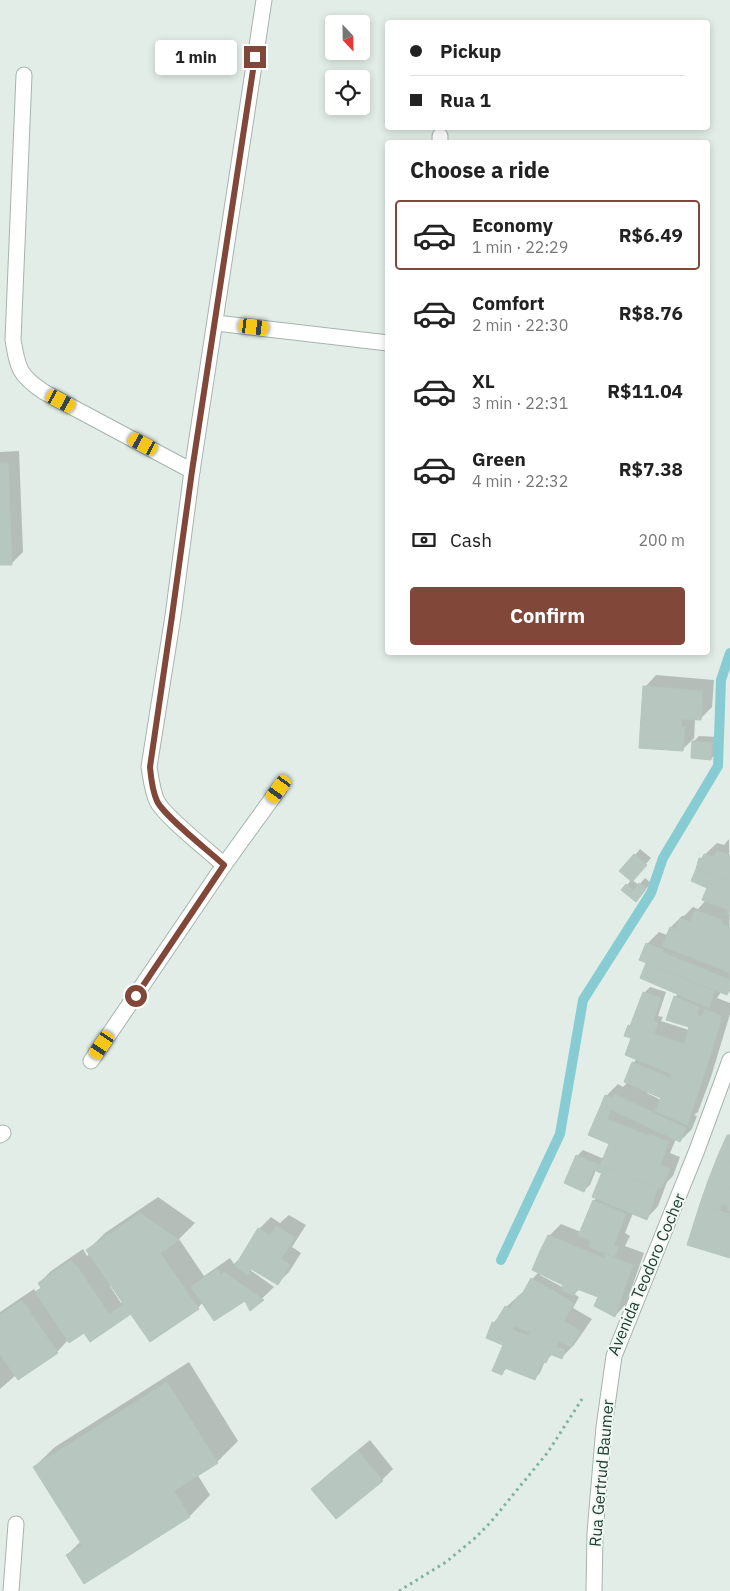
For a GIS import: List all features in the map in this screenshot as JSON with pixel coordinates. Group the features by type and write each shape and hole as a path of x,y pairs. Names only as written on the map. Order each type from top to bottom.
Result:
{"street":[{"path":"224,865 157,803 150,767 192,471 264,0"},
{"path":"24,75 13,340 18,366 28,380 44,392 192,471"},
{"path":"216,323 385,343"},
{"path":"91,1061 224,865 279,789"},
{"name":"Avenida Teodoro Cocher","path":"614,1356 693,1159 730,1060"},
{"name":"Rua Gertrud Baumer","path":"594,1591 595,1533 603,1437 614,1356"},
{"path":"11,1591 16,1524"}],"path":[{"path":"399,1591 446,1562 474,1539 548,1452 584,1397"}],"building":[{"path":"0,463 8,463 12,565 0,565"},
{"path":"643,686 703,691 701,720 682,719 681,727 685,727 683,751 639,748"},
{"path":"692,741 712,743 711,760 691,758"},
{"path":"717,851 730,855 730,881 696,869 699,858 702,859 704,854 714,857"},
{"path":"634,854 647,865 632,882 619,871"},
{"path":"696,869 730,881 730,916 727,914 728,910 702,900 707,888 691,881"},
{"path":"639,883 646,889 636,902 621,890 626,884 633,890"},
{"path":"695,910 723,920 722,924 730,928 730,950 676,929 680,918 690,922"},
{"path":"670,927 730,950 730,967 728,972 662,946"},
{"path":"646,943 663,950 662,952 730,980 730,988 727,995 639,960"},
{"path":"646,963 715,991 709,1008 640,978"},
{"path":"643,992 661,998 653,1021 658,1022 654,1034 630,1026"},
{"path":"674,996 699,1007 697,1015 702,1017 705,1009 722,1016 711,1053 684,1044 689,1027 666,1020"},
{"path":"628,1025 711,1053 699,1090 670,1078 672,1074 625,1055 631,1038 624,1036"},
{"path":"632,1062 699,1090 687,1125 655,1111 661,1098 624,1082"},
{"path":"614,1094 686,1128 680,1142 601,1105 605,1095 612,1098"},
{"path":"601,1105 611,1109 607,1119 669,1142 660,1165 588,1135"},
{"path":"727,1135 730,1135 730,1162 717,1158"},
{"path":"609,1144 670,1169 661,1189 600,1165"},
{"path":"576,1155 604,1167 601,1173 594,1170 584,1192 564,1183"},
{"path":"717,1158 730,1162 730,1188 708,1181"},
{"path":"604,1167 658,1188 647,1220 592,1197"},
{"path":"708,1181 730,1188 730,1211 727,1211 729,1206 722,1204 719,1210 700,1204"},
{"path":"593,1200 626,1214 614,1245 619,1247 614,1257 589,1247 591,1241 578,1236"},
{"path":"700,1204 730,1214 730,1258 687,1245"},
{"path":"140,1213 179,1240 160,1253 199,1309 150,1342 86,1250"},
{"path":"276,1226 295,1237 281,1259 290,1265 278,1285 251,1269 248,1275 235,1266 258,1228 270,1235"},
{"path":"548,1235 604,1258 605,1254 633,1265 625,1287 540,1251"},
{"path":"540,1251 625,1287 615,1317 594,1306 598,1297 577,1289 574,1296 561,1290 563,1285 532,1270"},
{"path":"71,1260 109,1314 124,1304 131,1314 90,1342 84,1333 69,1343 35,1292 41,1288 38,1283"},
{"path":"217,1269 221,1275 224,1272 264,1300 250,1311 245,1301 214,1321 191,1287"},
{"path":"531,1278 574,1303 564,1321 521,1296"},
{"path":"519,1295 581,1331 571,1347 559,1342 556,1347 528,1336 530,1332 514,1326 512,1330 495,1323 505,1306 510,1309"},
{"path":"22,1300 58,1353 18,1380 0,1354 0,1315"},
{"path":"492,1322 565,1350 562,1359 550,1354 546,1363 486,1338"},
{"path":"503,1345 543,1361 535,1380 505,1368 502,1375 492,1371"},
{"path":"167,1382 218,1463 174,1491 190,1517 84,1584 66,1555 82,1545 33,1467"},
{"path":"358,1451 383,1481 336,1519 311,1489"}],"waterway":[{"path":"501,1260 560,1134 583,1000 651,893 663,858 718,766 721,680 730,653"}],"route":[{"path":"136,996 224,865 157,803 152,786 150,767 192,471 255,57"}]}
